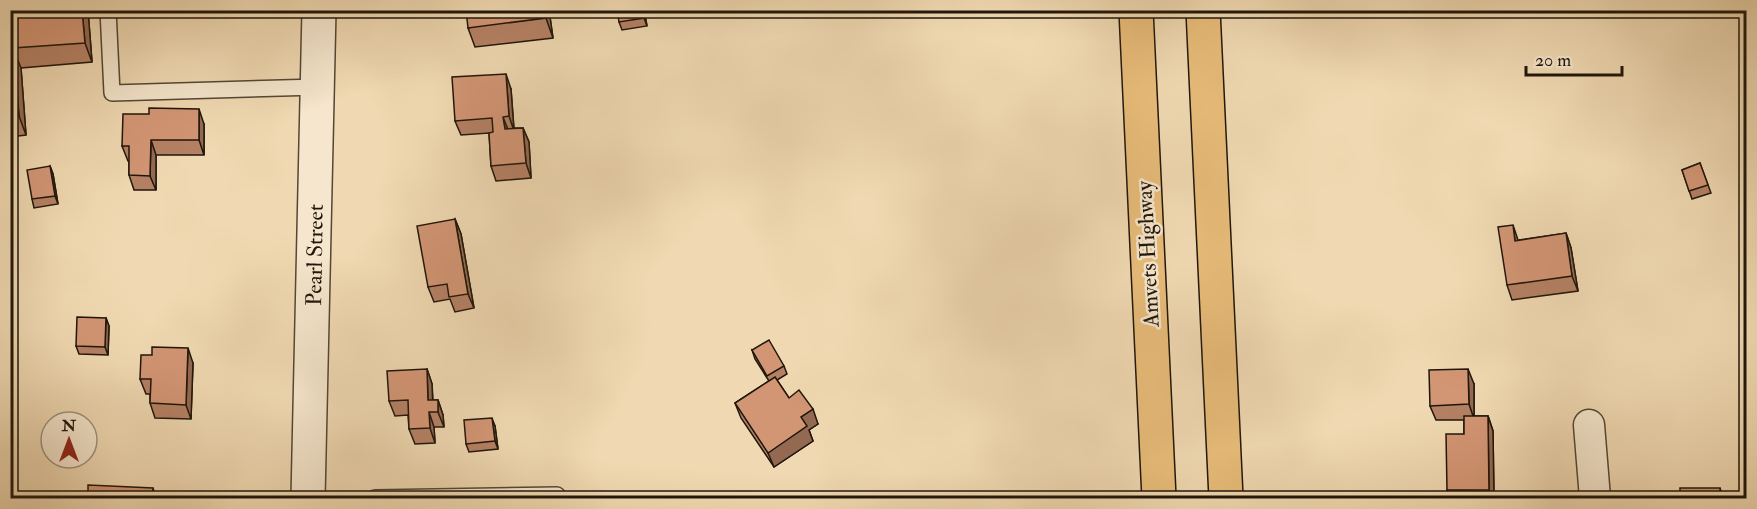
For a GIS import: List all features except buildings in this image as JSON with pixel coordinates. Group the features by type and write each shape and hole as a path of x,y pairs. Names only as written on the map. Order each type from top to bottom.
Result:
{"highway":[{"name":"Amvets Highway","path":"1136,10 1159,498"},
{"path":"1203,10 1226,498"}],"street":[{"name":"Pearl Street","path":"308,498 319,10"},
{"path":"1589,425 1595,498"}],"lane":[{"path":"108,10 112,93 318,87"},
{"path":"375,498 557,495"}]}
